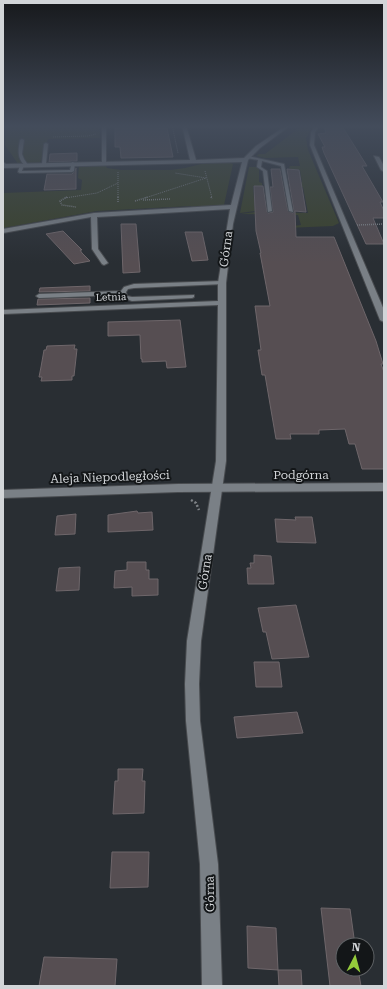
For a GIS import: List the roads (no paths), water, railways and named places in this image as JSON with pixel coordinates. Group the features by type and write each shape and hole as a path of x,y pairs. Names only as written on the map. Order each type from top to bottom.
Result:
{"street":[{"name":"Górna","path":"212,986 209,864 193,721 192,684 194,641 221,461 220,304 222,283 234,207 243,171"},
{"path":"323,171 384,320"},
{"path":"3,231 94,215 234,207"},
{"path":"94,215 95,249 104,263"},
{"name":"Letnia","path":"3,312 220,304"},
{"name":"Podgórna","path":"218,487 384,487"},
{"name":"Aleja Niepodległości","path":"3,494 218,487"}],"lane":[{"path":"28,177 21,177 19,175 20,172 64,171"},
{"path":"265,171 270,211"},
{"path":"284,171 291,211"},
{"path":"35,177 73,176"},
{"path":"123,293 126,288 134,286 222,283"},
{"path":"123,293 125,297 132,299 192,296"},
{"path":"40,296 123,293"}]}
